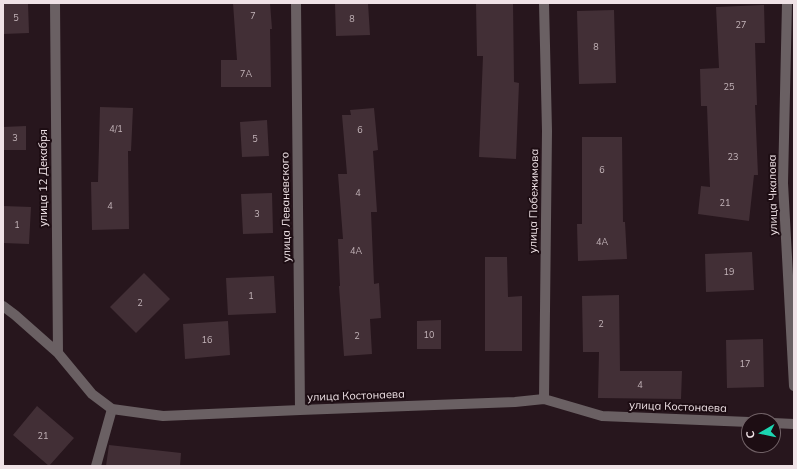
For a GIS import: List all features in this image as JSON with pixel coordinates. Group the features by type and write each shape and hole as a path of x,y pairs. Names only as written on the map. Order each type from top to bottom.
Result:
{"street":[{"name":"улица 12 Декабря","path":"55,3 58,353"},
{"name":"улица Леваневского","path":"296,3 300,410"},
{"name":"улица Побежимова","path":"544,3 547,131 544,399"},
{"name":"улица Чкалова","path":"787,3 783,183 794,386"},
{"name":"улица Костонаева","path":"3,306 58,353 92,394 112,409 163,416 515,402 544,399 602,416 741,422"},
{"path":"96,466 112,409"},
{"path":"781,423 794,424"}],"building":[{"path":"3,3 28,3 29,33 3,34"},
{"path":"233,3 270,3 272,29 270,29 271,87 221,87 221,60 237,60"},
{"path":"335,3 368,3 370,35 336,36"},
{"path":"476,3 513,3 514,82 519,83 516,159 479,157 483,56 477,56"},
{"path":"764,5 765,43 755,43 757,105 755,105 758,175 754,175 749,221 698,214 701,186 710,187 707,106 701,106 700,69 719,68 716,7"},
{"path":"614,10 616,83 579,84 577,11"},
{"path":"100,107 133,108 131,151 128,151 129,229 92,230 91,182 98,182"},
{"path":"374,108 378,150 373,151 377,212 371,212 374,284 379,283 381,318 370,319 372,354 344,356 339,286 338,239 343,239 338,174 347,174 342,115 351,115 350,110"},
{"path":"267,120 269,156 242,157 240,122"},
{"path":"26,126 26,150 3,150 3,127"},
{"path":"582,137 622,137 623,222 625,222 627,259 578,261 577,224 582,224"},
{"path":"272,193 273,233 243,234 241,194"},
{"path":"3,206 31,207 29,244 3,243"},
{"path":"752,252 754,290 706,292 705,254"},
{"path":"485,257 507,257 508,297 522,296 522,351 485,351"},
{"path":"144,273 170,299 136,333 110,307"},
{"path":"274,276 276,313 228,315 226,278"},
{"path":"619,295 620,371 682,371 681,399 598,398 599,352 583,352 582,296"},
{"path":"441,320 441,349 417,349 417,321"},
{"path":"228,321 230,355 185,359 183,324"},
{"path":"763,339 764,387 727,388 726,340"},
{"path":"37,406 74,438 49,466 13,435"},
{"path":"109,445 181,453 180,466 106,466"}]}
